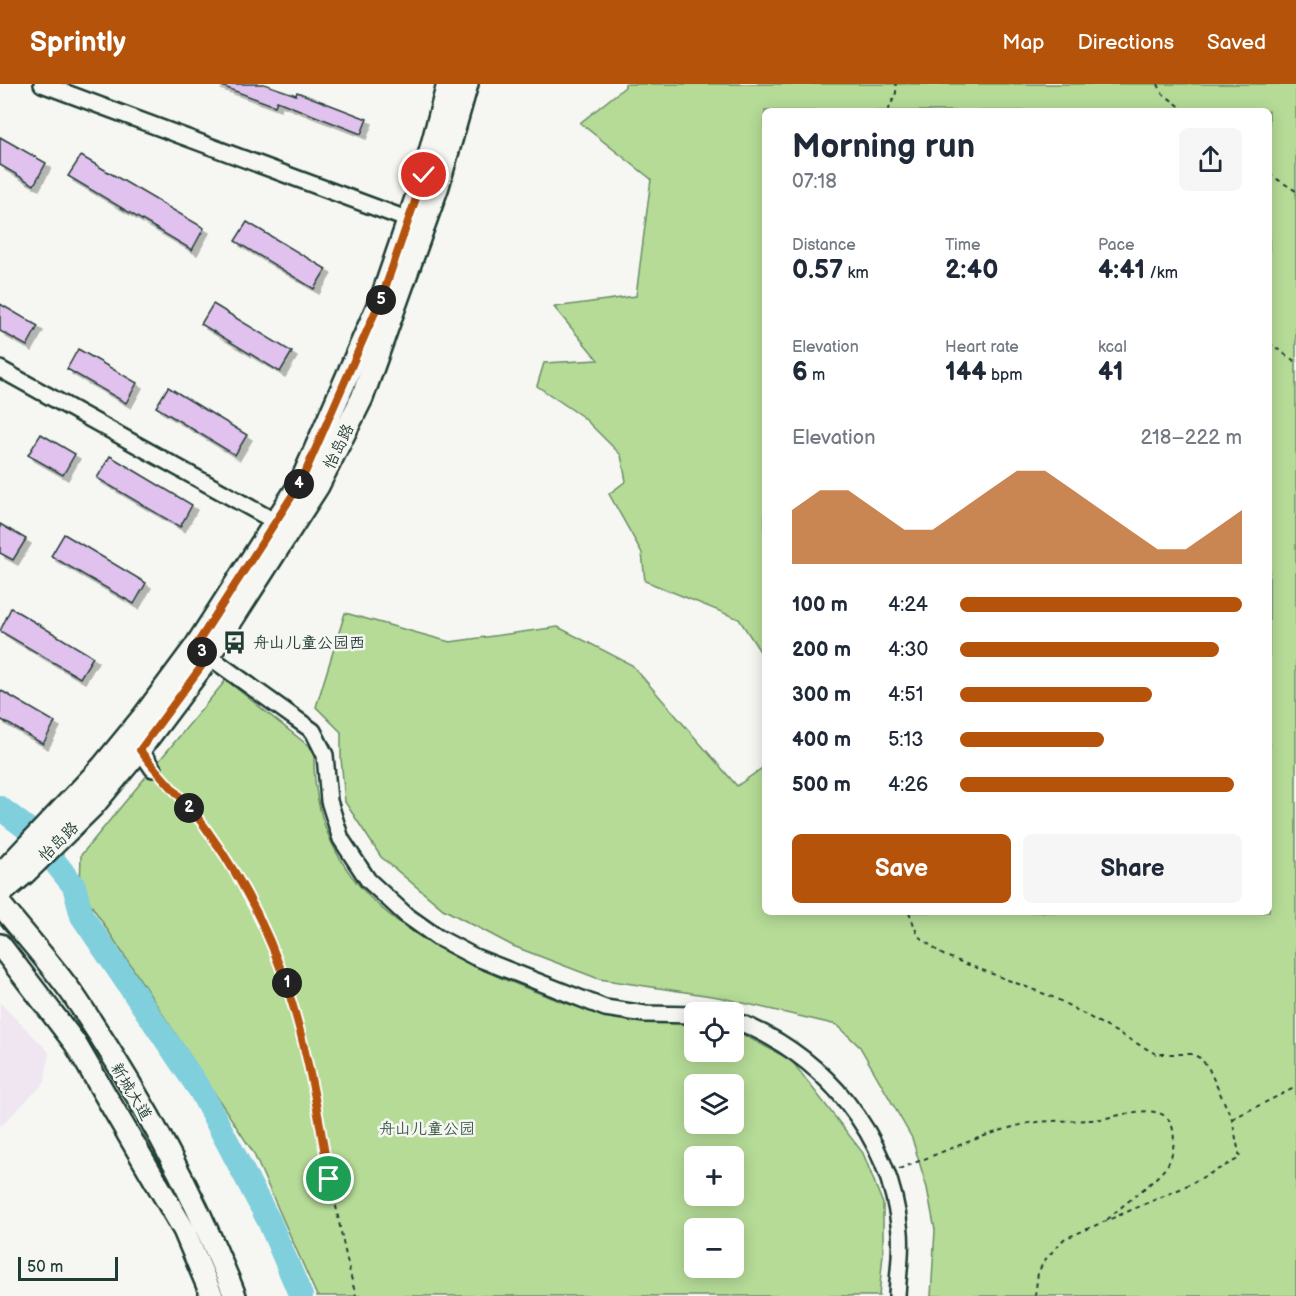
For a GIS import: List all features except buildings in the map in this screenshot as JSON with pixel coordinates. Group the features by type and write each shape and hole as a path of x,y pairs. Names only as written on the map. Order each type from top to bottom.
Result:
{"street":[{"path":"42,84 409,220"},
{"path":"62,823 102,767 202,652 301,482 383,294 424,175 448,84"},
{"name":"怡岛路","path":"0,894 12,870 62,823 93,806 140,750 202,652 318,486 362,398 438,186 467,84"},
{"path":"0,369 276,522"},
{"path":"202,652 313,730 325,755 329,801 341,839 368,880 406,915 437,937 476,957 604,1008 645,1014 684,1015"},
{"path":"140,750 153,769"},
{"name":"新城大道","path":"0,904 73,995 147,1114 221,1260 235,1296"},
{"name":"新城大道","path":"0,945 75,1043 184,1230 212,1296"},
{"path":"744,1025 786,1045 815,1067 874,1142 888,1173 901,1234 897,1296"}],"path":[{"path":"889,108 896,93 896,84"},
{"path":"1158,84 1162,93 1182,108"},
{"path":"1272,176 1296,191"},
{"path":"1272,346 1296,362"},
{"path":"153,769 162,775 207,830 241,884 279,958 301,1026 314,1081 344,1252 356,1296"},
{"path":"910,915 918,936 943,955 1055,998 1156,1054 1192,1054 1200,1058 1208,1067 1232,1119 1240,1158 1180,1189 1104,1222 1094,1224 1064,1239 1053,1250 1038,1273 1035,1296"},
{"path":"1232,1119 1296,1087"},
{"path":"888,1173 981,1137 1025,1124 1108,1118 1140,1111 1165,1116 1172,1125 1174,1138 1169,1161 1162,1173 1123,1203 1104,1222"}],"shaded area":[{"path":"0,1003 49,1052 45,1082 0,1127"}],"green space":[{"path":"625,84 1296,84 1296,1296 931,1296 935,1230 927,1188 912,1138 860,1047 837,1025 744,1002 599,979 513,946 443,909 381,857 345,802 341,732 316,707 345,613 450,642 558,627 632,665 737,786 762,768 762,915 1272,915 1272,108 762,108 762,654 739,619 645,581 642,553 609,494 626,481 621,455 583,417 537,386 544,363 598,360 554,307 636,296 651,179 580,123 625,87"},
{"name":"舟山儿童公园","path":"226,680 310,747 314,754 317,797 328,835 346,868 369,896 397,921 464,961 565,1003 615,1015 684,1021 684,1062 744,1062 744,1035 791,1060 863,1153 883,1204 883,1254 879,1296 317,1296 253,1152 80,888 81,855"}],"waterway":[{"path":"0,808 29,830 74,886 82,916 200,1090 269,1221 301,1296"}],"place":[{"name":"舟山儿童公园西","path":"235,642"}],"route":[{"path":"329,1179 314,1081 301,1026 279,958 241,884 207,830 162,775 153,769 140,750 209,656 195,647 301,482 383,294 424,175"}]}
